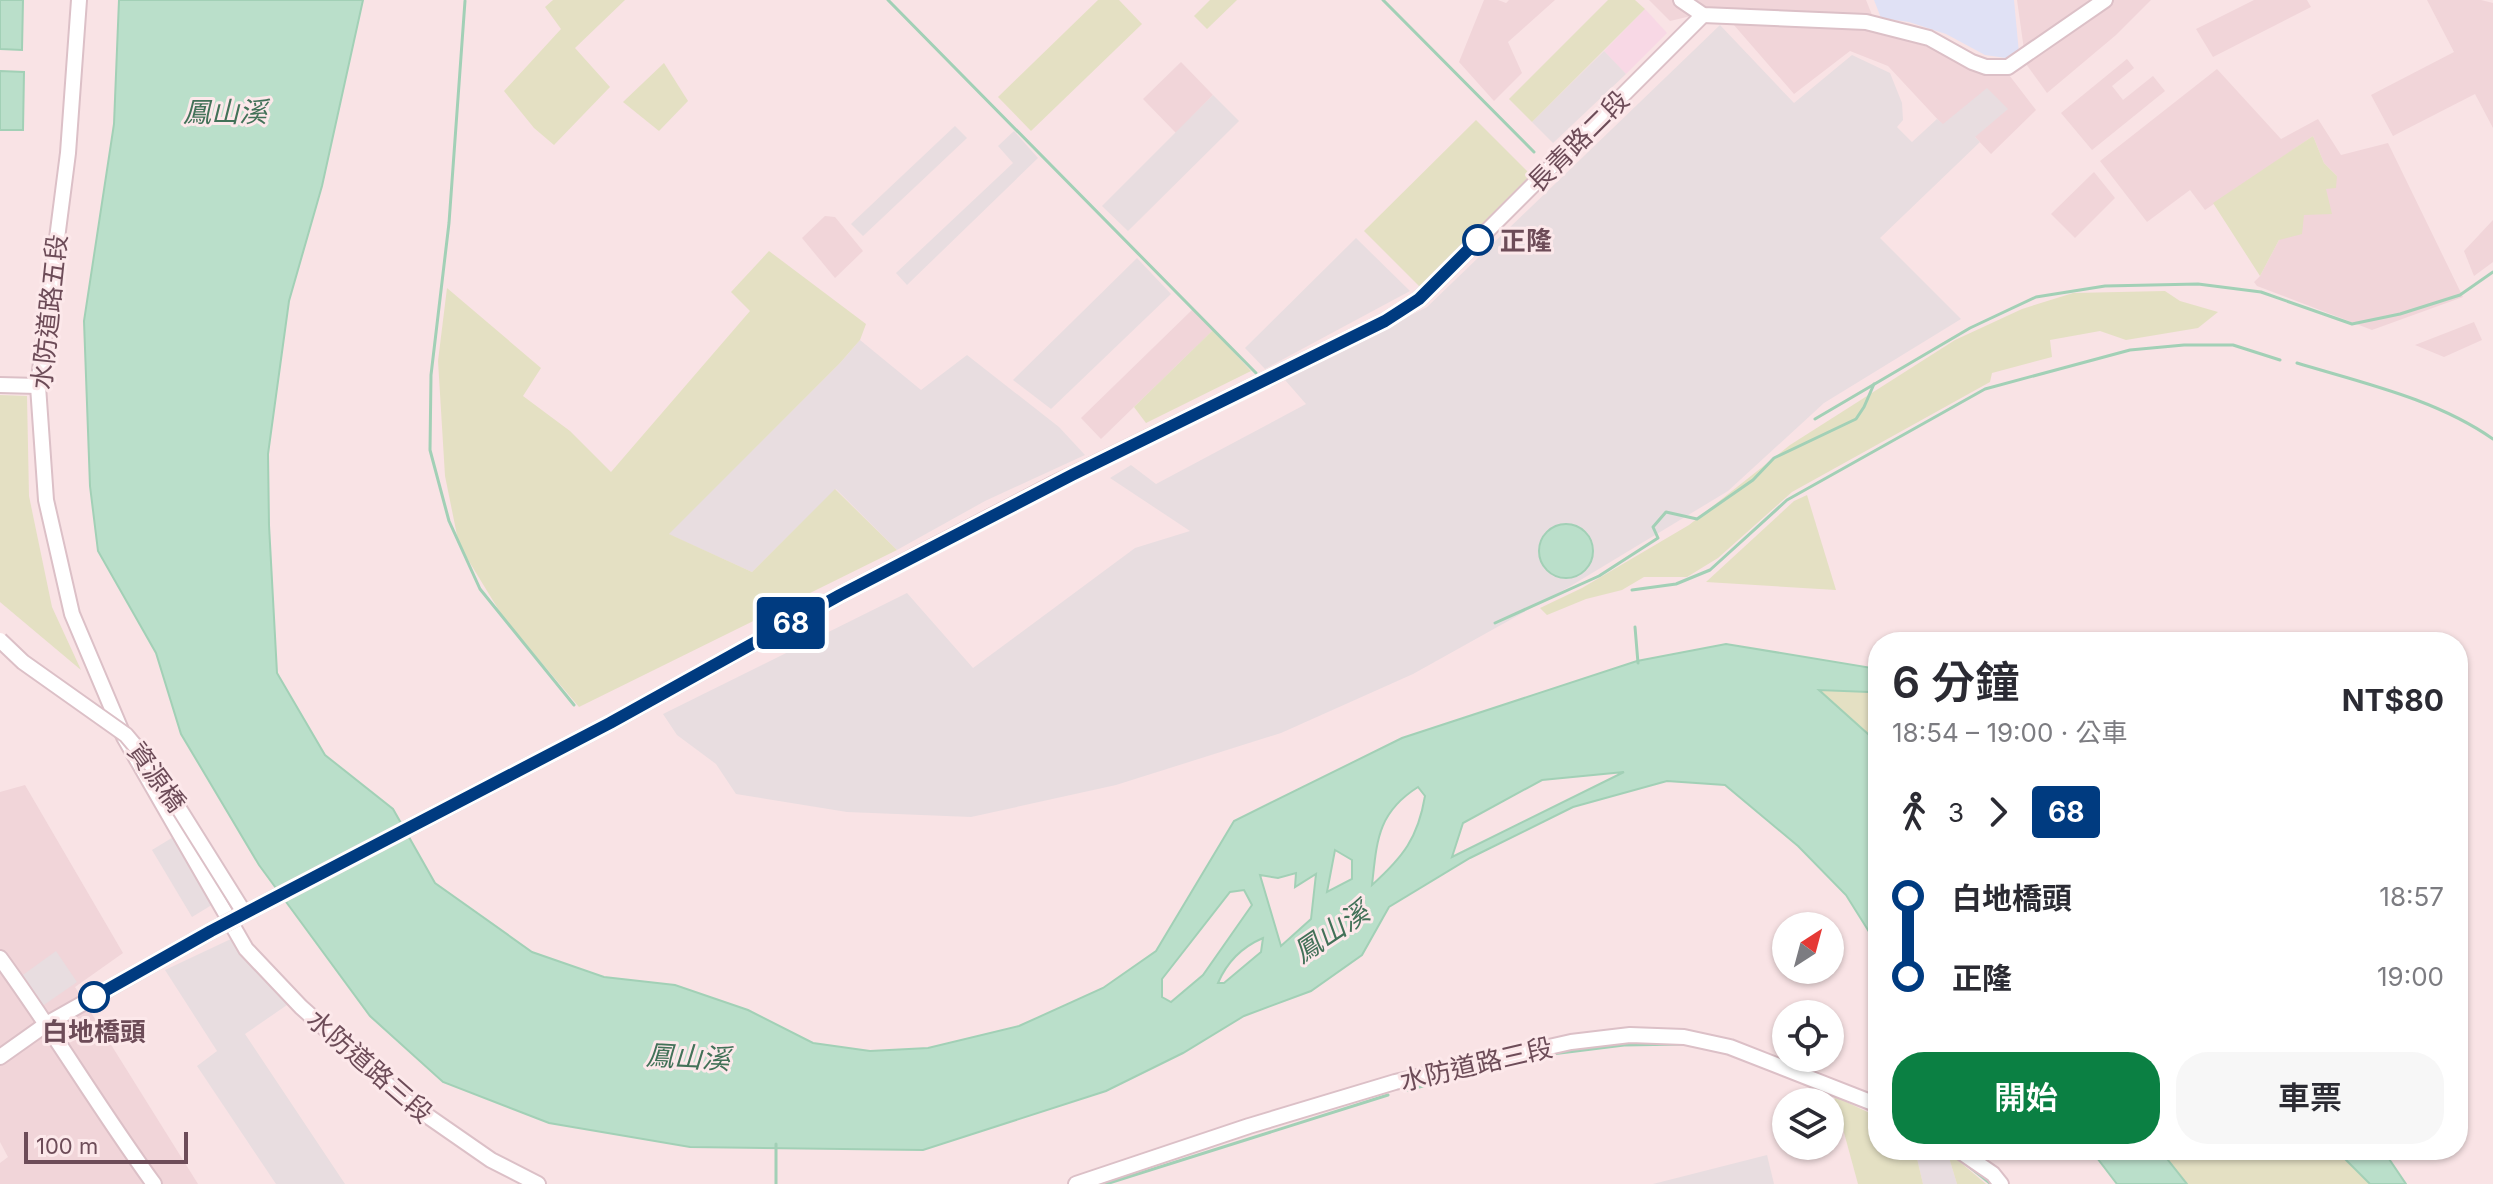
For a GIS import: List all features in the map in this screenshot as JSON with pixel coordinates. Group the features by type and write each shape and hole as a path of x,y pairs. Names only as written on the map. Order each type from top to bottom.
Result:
{"street":[{"name":"水防道路五段","path":"79,0 68,153 38,386 46,500 72,614 124,737 229,919"},
{"path":"1681,0 1703,15 1866,22 1929,38 1986,67 2008,67 2105,0"},
{"name":"長青路二段","path":"0,1057 48,1023 211,931 610,723 840,595 1064,479 1385,321 1419,299 1703,15"},
{"path":"0,385 38,386"},
{"name":"資源橋","path":"0,640 23,662 126,735 153,767 245,914"},
{"name":"水防道路三段","path":"229,919 246,949 301,1007 406,1101 491,1160 538,1184"},
{"path":"0,958 48,1023 121,1139 154,1184"},
{"name":"水防道路三段","path":"1076,1184 1249,1126 1395,1082 1571,1042 1630,1035 1684,1037 1730,1047 1868,1101"},
{"path":"1973,1160 1993,1174 2001,1184"}],"shaded area":[{"path":"553,0 625,0 575,48 610,87 554,145 534,128 504,91 561,29 545,7"},
{"path":"1098,0 1119,0 1142,24 1031,131 998,97"},
{"path":"1210,0 1237,0 1207,29 1194,16"},
{"path":"1484,0 1506,3 1509,0 1555,0 1508,42 1522,73 1494,101 1459,62"},
{"path":"1608,0 1635,0 1645,9 1532,122 1509,99"},
{"path":"1649,0 1866,0 1879,32 2006,71 2036,110 1991,154 1975,137 1942,124 1888,66 1850,51 1794,94 1720,9 1670,21"},
{"path":"1874,0 2014,0 2019,53 2006,58 1985,55 1946,34 1909,22 1881,18"},
{"path":"2017,0 2151,0 2116,35 2047,93 2026,64"},
{"path":"2254,0 2307,0 2311,7 2213,57 2196,29"},
{"path":"2427,0 2481,0 2493,3 2493,128 2475,94 2393,136 2371,95 2454,52"},
{"path":"1645,9 1667,33 1626,74 1604,51"},
{"path":"1720,25 1794,103 1852,55 1890,73 1902,103 1903,120 1897,127 1912,142 1937,119 1943,124 1987,88 2008,109 1975,137 1980,142 1880,238 1961,319 1824,403 1728,491 1569,587 1413,674 1281,733 1116,785 971,817 847,812 736,794 716,764 677,735 663,714 907,593 973,668 1135,548 1190,531 1110,478 1131,465 1156,484 1306,404 1285,380 1427,307"},
{"path":"1604,51 1626,74 1553,143 1532,122"},
{"path":"2127,59 2134,68 2112,86 2123,100 2153,76 2165,91 2092,150 2061,113"},
{"path":"1181,62 1213,95 1176,133 1143,99"},
{"path":"664,63 688,101 659,131 623,102"},
{"path":"2217,69 2281,139 2318,119 2341,155 2388,143 2463,297 2372,330 2257,286 2254,282 2279,240 2337,176 2324,163 2313,136 2205,210 2190,190 2147,222 2100,161"},
{"path":"1213,95 1239,121 1128,231 1102,206"},
{"path":"1476,120 1532,176 1420,287 1364,231"},
{"path":"955,126 967,138 863,236 851,224"},
{"path":"1014,131 1038,158 907,285 896,273 1013,163 998,146"},
{"path":"2313,136 2324,163 2337,176 2336,188 2326,189 2332,214 2304,215 2302,234 2279,240 2260,276 2213,203"},
{"path":"2094,172 2115,198 2075,238 2051,214"},
{"path":"825,216 835,217 863,251 835,278 802,238"},
{"path":"2493,220 2493,262 2474,276 2464,251"},
{"path":"1356,238 1410,291 1265,369 1245,348"},
{"path":"769,251 866,324 860,340 840,363 669,534 752,572 835,489 897,550 579,707 503,617 459,545 445,476 438,361 447,288 541,368 523,396 570,431 611,472 750,311 731,292"},
{"path":"1137,258 1171,294 1051,409 1013,380"},
{"path":"2165,291 2180,301 2218,312 2198,328 2126,340 2100,331 2050,340 2052,357 1992,373 1990,382 1792,492 1718,558 1687,577 1644,577 1622,590 1586,599 1547,615 1540,608 1582,588 1689,525 1790,445 1955,340 2022,309 2073,293"},
{"path":"1193,309 1213,330 1101,439 1081,418"},
{"path":"2474,322 2482,340 2444,357 2415,345"},
{"path":"1213,330 1251,371 1146,423 1134,407"},
{"path":"860,340 921,390 967,355 1059,427 1085,455 985,501 897,550 836,489 752,572 668,534 840,363"},
{"path":"0,395 27,396 29,496 52,607 81,670 0,602"},
{"path":"1807,495 1836,590 1706,582 1794,501"},
{"path":"1818,690 1868,692 1868,734"},
{"path":"25,785 123,953 75,987 198,1184 0,1184 0,1163 8,1157 0,1142 0,792"},
{"path":"175,836 215,903 192,917 152,850"},
{"path":"233,938 287,1005 245,1034 345,1184 276,1184 197,1066 217,1051 165,970"},
{"path":"56,951 77,982 41,1007 20,977"},
{"path":"1844,1101 1868,1112 1868,1160 1917,1160 1923,1184 1858,1184 1844,1133"},
{"path":"1767,1155 1774,1184 1653,1184"},
{"path":"1917,1160 1950,1160 1957,1184 1923,1184"},
{"path":"1950,1160 1958,1160 1986,1184 1957,1184"},
{"path":"2168,1160 2346,1160 2370,1184 2187,1184"}],"water":[{"path":"0,0 23,0 22,50 0,49"},
{"name":"鳳山溪","path":"119,0 363,0 322,186 289,301 268,454 277,673 325,755 393,809 435,883 532,952 604,977 675,985 748,1010 813,1043 870,1051 928,1048 1019,1026 1103,988 1156,951 1234,821 1402,738 1637,661 1726,644 1868,667 1868,692 1819,690 1868,734 1868,930 1846,895 1798,846 1725,785 1667,781 1573,807 1470,858 1389,907 1362,955 1311,991 1244,1016 1183,1053 1106,1091 923,1150 690,1147 549,1123 443,1082 370,1016 259,865 181,734 156,653 98,551 90,486 84,321 114,124","holes":["1624,772 1452,857 1463,823 1542,780","1418,787 1425,796 1418,824 1408,846 1372,885 1382,829 1394,807","1335,850 1352,860 1352,879 1327,892","1296,873 1295,887 1316,874 1311,919 1281,946 1260,875 1278,878","1244,890 1252,905 1203,975 1171,1002 1162,997 1162,979 1230,892","1263,938 1261,952 1224,983 1218,983 1236,956"]},
{"path":"0,71 24,72 23,130 0,130"},
{"path":"1566,524 1585,532 1593,551 1585,570 1566,578 1547,570 1539,551 1547,532"},
{"path":"2099,1160 2168,1160 2187,1184 2117,1184"},
{"path":"2346,1160 2390,1160 2406,1184 2370,1184"}],"waterway":[{"path":"888,0 1256,373"},
{"path":"1383,0 1534,152"},
{"path":"465,1 449,223 431,375 430,450 449,521 480,589 574,705"},
{"path":"1815,419 1970,328 2036,297 2105,286 2198,284 2261,292 2352,324 2400,314 2460,295 2493,272"},
{"path":"1632,590 1676,584 1710,570 1787,500 1985,389 2130,350 2233,345 2280,360"},
{"path":"2297,363 2423,403 2448,413 2493,439"},
{"path":"1495,623 1599,576 1658,538 1653,527 1666,512 1697,519 1753,480 1774,458 1856,419 1874,384"},
{"path":"1635,627 1638,663"},
{"path":"1407,1090 1552,1054 1624,1045 1684,1044"},
{"path":"1106,1184 1388,1095"},
{"path":"776,1144 776,1184"},
{"path":"1966,1164 1991,1184"}],"bus line":[{"name":"68","path":"94,997 211,931 610,723 840,595 1072,475 1385,321 1419,299 1478,240"}],"place":[{"name":"正隆","path":"1478,240"},
{"name":"白地橋頭","path":"94,997"}]}
